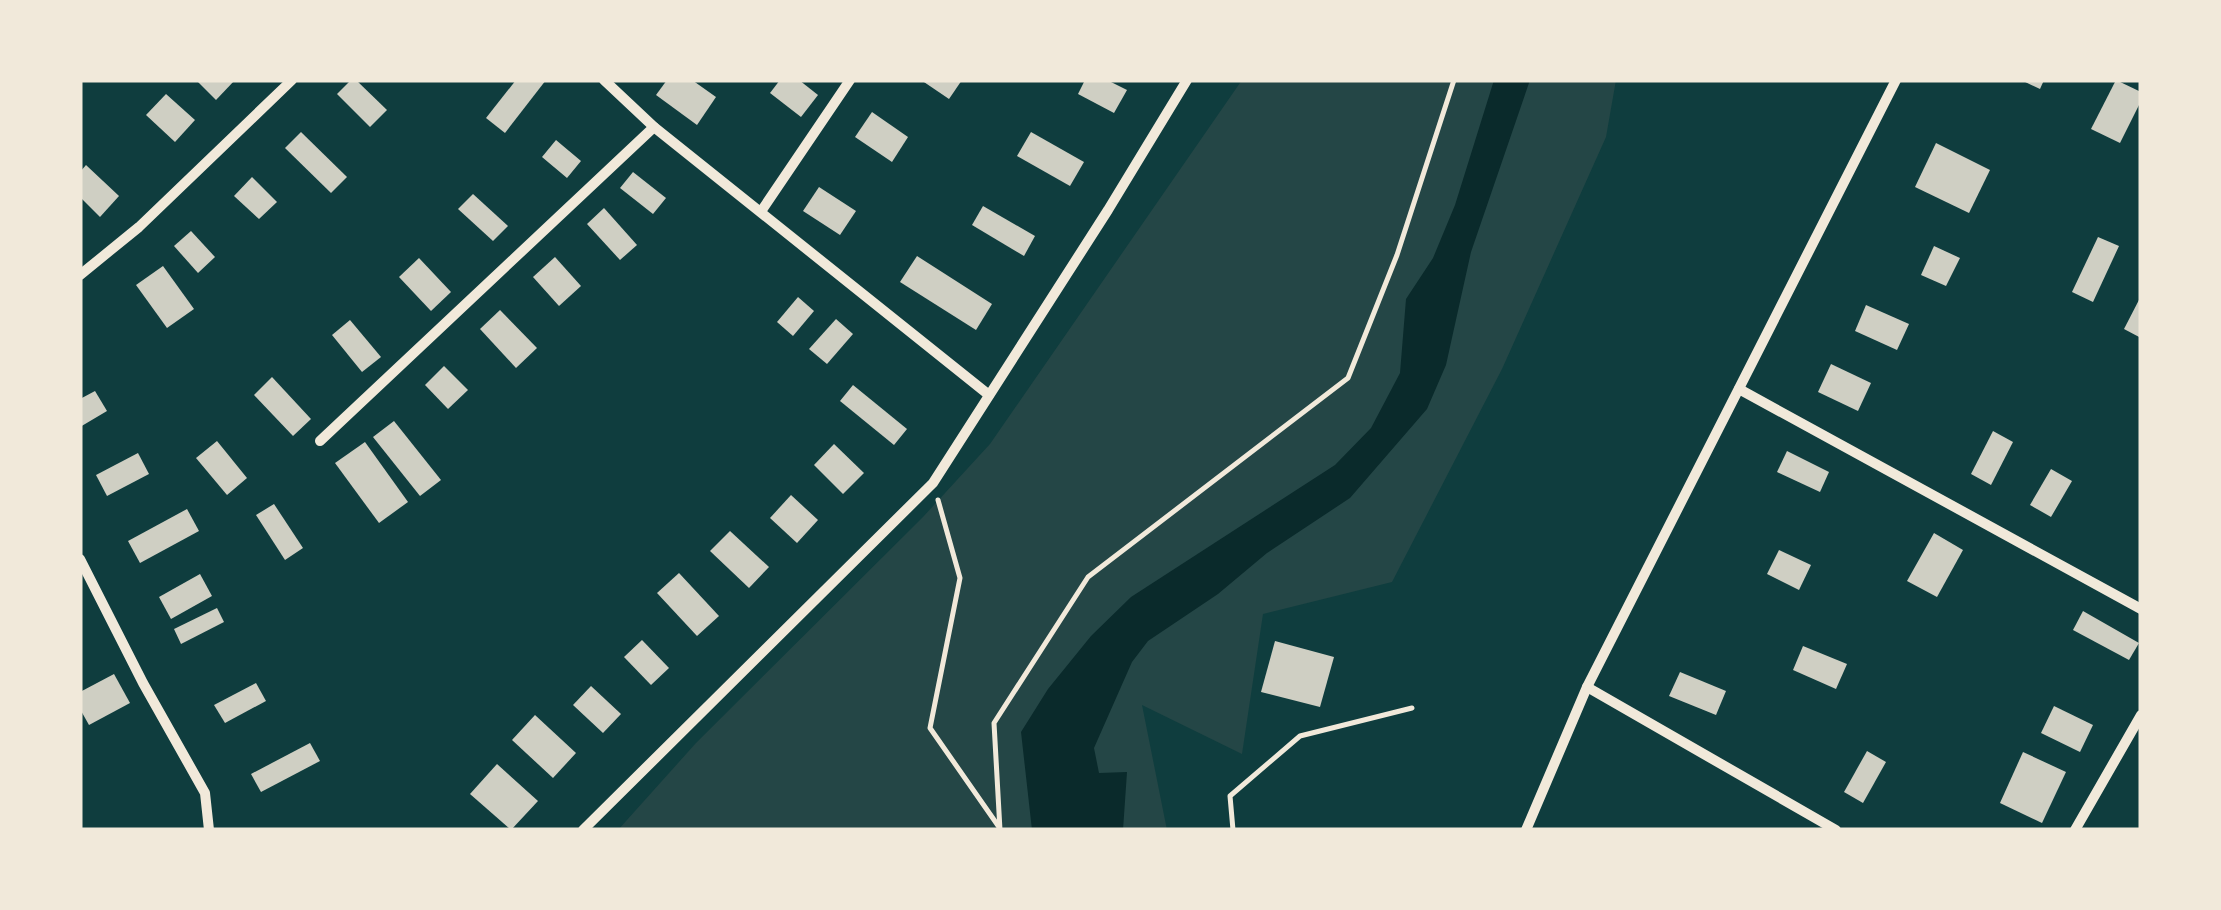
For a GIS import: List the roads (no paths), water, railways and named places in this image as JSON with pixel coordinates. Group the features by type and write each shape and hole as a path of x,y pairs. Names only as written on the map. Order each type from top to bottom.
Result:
{"street":[{"path":"80,275 139,227 292,80"},
{"path":"604,80 654,126 989,395"},
{"path":"762,210 850,80"},
{"path":"583,830 933,483 1187,80"},
{"path":"1526,830 1588,687 1896,80"},
{"path":"320,440 654,126"},
{"path":"1739,389 2141,608"},
{"path":"80,559 143,684 205,793 209,830"},
{"path":"1588,687 1836,830"},
{"path":"2075,830 2141,715"}]}
